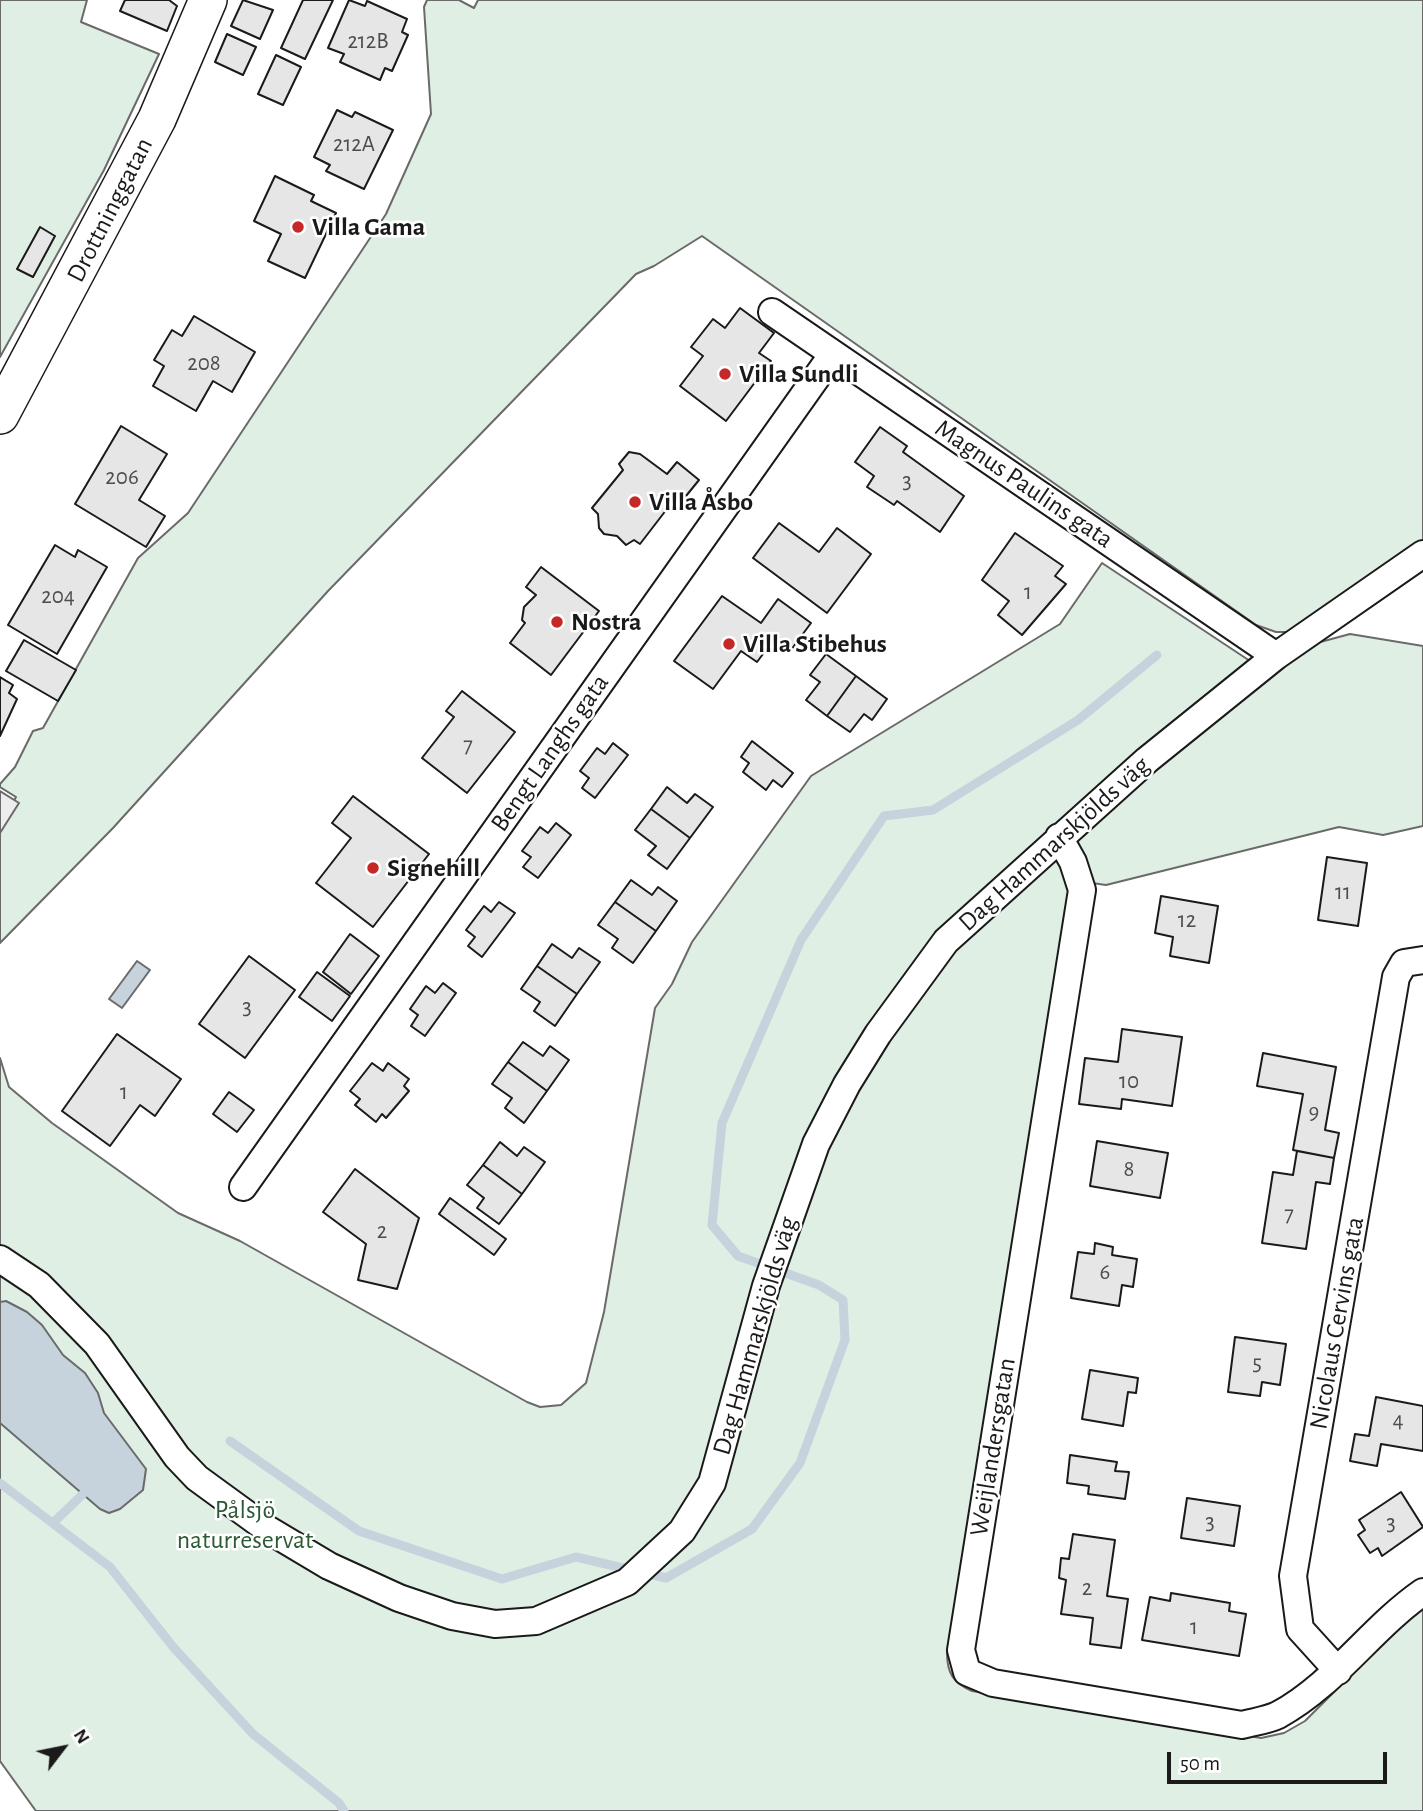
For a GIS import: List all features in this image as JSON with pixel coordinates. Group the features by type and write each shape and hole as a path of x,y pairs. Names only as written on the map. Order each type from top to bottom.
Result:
{"street":[{"name":"Drottninggatan","path":"0,415 157,119 208,0"},
{"name":"Magnus Paulins gata","path":"772,312 1276,656"},
{"name":"Bengt Langhs gata","path":"243,1187 833,354"},
{"name":"Dag Hammarskjölds väg","path":"0,1259 39,1285 97,1344 177,1457 197,1479 267,1529 329,1566 399,1598 452,1616 495,1624 536,1621 627,1582 682,1531 712,1483 766,1286 816,1144 847,1084 878,1034 946,941 1147,760 1276,656 1423,554"},
{"name":"Weijlandersgatan","path":"1059,837 1073,862 1082,890 961,1650 967,1672 992,1684 1241,1725 1277,1716 1338,1671 1402,1607 1423,1592"},
{"name":"Nicolaus Cervins gata","path":"1338,1671 1300,1629 1293,1576 1396,978 1414,961"}],"green space":[{"path":"0,0 87,0 81,22 159,54 104,170 0,357"},
{"path":"427,0 459,0 474,8 478,0 1423,0 1423,540 1293,632 1276,632 1256,625 702,236 636,274 328,591 113,828 0,943 0,826 16,797 0,787 0,784 15,767 33,731 43,728 138,558 188,513 386,214 431,114 424,7"},
{"name":"Pålsjö naturreservat","path":"1102,563 1250,661 1350,634 1423,646 1423,826 1383,835 1339,827 1106,885 1092,883 947,1653 948,1666 956,1681 972,1691 1261,1738 1284,1733 1305,1721 1423,1603 1423,1811 36,1811 0,1761 0,1058 9,1087 52,1123 178,1213 240,1241 527,1402 540,1407 561,1405 586,1383 604,1312 655,1008 672,984 692,942 811,776 1060,624"}],"shaded area":[{"path":"0,791 19,803 0,833"},
{"path":"137,961 150,970 122,1008 109,999"},
{"path":"6,1301 27,1312 42,1325 63,1355 85,1373 98,1393 104,1413 146,1469 143,1490 120,1509 109,1513 100,1509 0,1423 0,1302"}],"building":[{"path":"125,0 169,0 177,6 167,31 120,11"},
{"path":"243,0 273,10 260,39 231,26"},
{"path":"303,0 333,0 305,59 281,48"},
{"path":"349,0 365,6 367,1 407,19 402,32 408,35 392,71 385,68 380,80 340,62 344,54 328,48"},
{"path":"227,34 256,47 243,75 215,62"},
{"path":"276,55 301,67 283,105 258,94"},
{"path":"337,110 352,117 355,112 393,130 364,189 326,171 330,165 314,157"},
{"name":"Villa Gama","path":"275,176 314,195 311,201 336,213 305,278 268,261 281,234 254,221"},
{"path":"40,227 55,236 33,277 17,269"},
{"name":"Villa Sundli","path":"740,308 774,333 759,353 771,361 726,421 680,386 703,356 691,347 713,319 725,328"},
{"path":"194,316 255,352 232,392 213,381 196,411 153,386 164,366 154,360 172,330 182,336"},
{"path":"121,426 167,454 139,500 165,516 146,547 75,504"},
{"path":"880,427 907,446 903,452 964,496 940,532 897,501 894,505 867,487 874,476 855,462"},
{"name":"Villa Åsbo","path":"629,452 640,454 667,474 677,462 699,480 686,496 680,492 640,544 634,540 626,545 617,536 604,534 599,528 598,514 592,508 623,470 619,464"},
{"path":"779,523 819,552 837,528 871,554 827,613 753,558"},
{"path":"1015,533 1063,566 1055,576 1066,584 1022,635 998,615 1009,601 982,580"},
{"path":"55,545 75,557 78,550 107,567 57,654 8,625"},
{"name":"Nostra","path":"541,567 599,611 551,675 510,643 525,623 522,620 524,607 536,595 526,587"},
{"name":"Villa Stibehus","path":"722,596 761,623 778,599 811,623 791,650 775,638 757,662 741,651 713,689 674,661"},
{"path":"24,640 76,670 58,701 6,671"},
{"path":"826,654 856,676 827,716 806,700 820,682 810,675"},
{"path":"856,676 887,699 872,720 864,714 850,732 827,716"},
{"path":"0,677 13,685 9,693 17,699 0,736"},
{"path":"462,691 515,732 467,793 422,758 454,717 446,711"},
{"path":"752,741 793,773 782,787 773,780 766,790 743,772 749,763 741,757"},
{"path":"613,743 628,755 595,798 582,788 589,778 580,771 597,748 605,754"},
{"path":"667,787 687,803 695,794 713,807 690,838 651,809"},
{"name":"Signehill","path":"353,796 429,854 373,927 316,883 351,838 332,823"},
{"path":"651,809 690,838 667,869 648,855 656,846 635,830"},
{"path":"556,823 571,835 538,878 523,867 531,857 522,851 540,827 548,833"},
{"path":"1327,857 1367,863 1358,926 1318,920"},
{"path":"631,880 652,895 658,887 677,901 656,931 615,902"},
{"path":"1161,896 1218,906 1209,963 1170,956 1173,937 1155,933"},
{"path":"499,902 515,913 482,957 468,946 475,937 466,930 484,906 491,912"},
{"path":"615,902 656,931 633,963 612,948 618,939 598,925"},
{"path":"350,934 379,956 351,994 323,972"},
{"path":"552,944 572,958 579,948 600,962 577,994 537,966"},
{"path":"249,956 295,990 245,1058 199,1024"},
{"path":"537,966 577,994 555,1026 534,1011 540,1002 521,989"},
{"path":"317,972 350,996 332,1021 299,997"},
{"path":"443,983 456,993 425,1036 411,1026 418,1015 410,1009 426,986 435,993"},
{"path":"1122,1029 1182,1037 1172,1106 1122,1099 1121,1109 1079,1104 1085,1058 1118,1062"},
{"path":"117,1034 181,1079 155,1116 140,1105 110,1146 62,1111"},
{"path":"523,1042 543,1056 550,1046 569,1060 547,1091 508,1062"},
{"path":"1263,1053 1336,1067 1325,1130 1339,1133 1334,1158 1293,1150 1303,1094 1257,1086"},
{"path":"508,1062 547,1091 524,1123 505,1108 512,1098 492,1084"},
{"path":"372,1063 383,1071 388,1063 409,1079 404,1086 409,1091 386,1118 382,1114 376,1122 355,1105 360,1099 350,1091"},
{"path":"229,1092 254,1110 237,1132 213,1114"},
{"path":"1097,1141 1168,1153 1160,1198 1090,1186"},
{"path":"500,1142 517,1156 524,1147 545,1162 522,1194 483,1165"},
{"path":"1297,1151 1334,1158 1330,1184 1316,1182 1306,1249 1262,1243 1273,1172 1293,1175"},
{"path":"483,1165 522,1194 499,1224 477,1208 484,1198 467,1185"},
{"path":"355,1169 419,1218 397,1289 358,1280 366,1244 323,1212"},
{"path":"450,1198 506,1239 494,1255 439,1214"},
{"path":"1095,1243 1113,1247 1112,1255 1137,1259 1133,1287 1122,1285 1119,1306 1071,1298 1078,1252 1094,1254"},
{"path":"1235,1337 1286,1344 1280,1385 1262,1382 1260,1396 1228,1392"},
{"path":"1090,1370 1138,1378 1136,1393 1128,1392 1123,1426 1082,1419"},
{"path":"1376,1397 1423,1406 1423,1451 1381,1444 1377,1466 1350,1461 1355,1434 1369,1436"},
{"path":"1070,1455 1117,1462 1115,1471 1129,1472 1125,1499 1088,1494 1089,1486 1067,1483"},
{"path":"1401,1492 1423,1527 1382,1556 1378,1548 1370,1553 1358,1535 1365,1530 1359,1520"},
{"path":"1187,1498 1240,1506 1234,1546 1181,1538"},
{"path":"1073,1534 1115,1540 1107,1596 1128,1599 1121,1648 1090,1644 1093,1618 1061,1614 1066,1580 1059,1578 1061,1558 1069,1559"},
{"path":"1171,1593 1230,1603 1229,1611 1246,1614 1239,1656 1142,1640 1150,1597 1170,1601"}],"waterway":[{"path":"230,1441 359,1531 502,1579 576,1557 666,1578 752,1529 800,1463 845,1340 843,1300 819,1285 738,1256 712,1225 722,1123 801,940 884,816 933,810 1078,720 1157,655"},
{"path":"0,1483 110,1567 174,1648 253,1734 339,1803 344,1811"},
{"path":"54,1522 83,1494"}],"place":[{"name":"Villa Gama","path":"298,227"},
{"name":"Villa Sundli","path":"725,374"},
{"name":"Villa Åsbo","path":"635,502"},
{"name":"Nostra","path":"557,622"},
{"name":"Villa Stibehus","path":"729,644"},
{"name":"Signehill","path":"373,868"}]}
